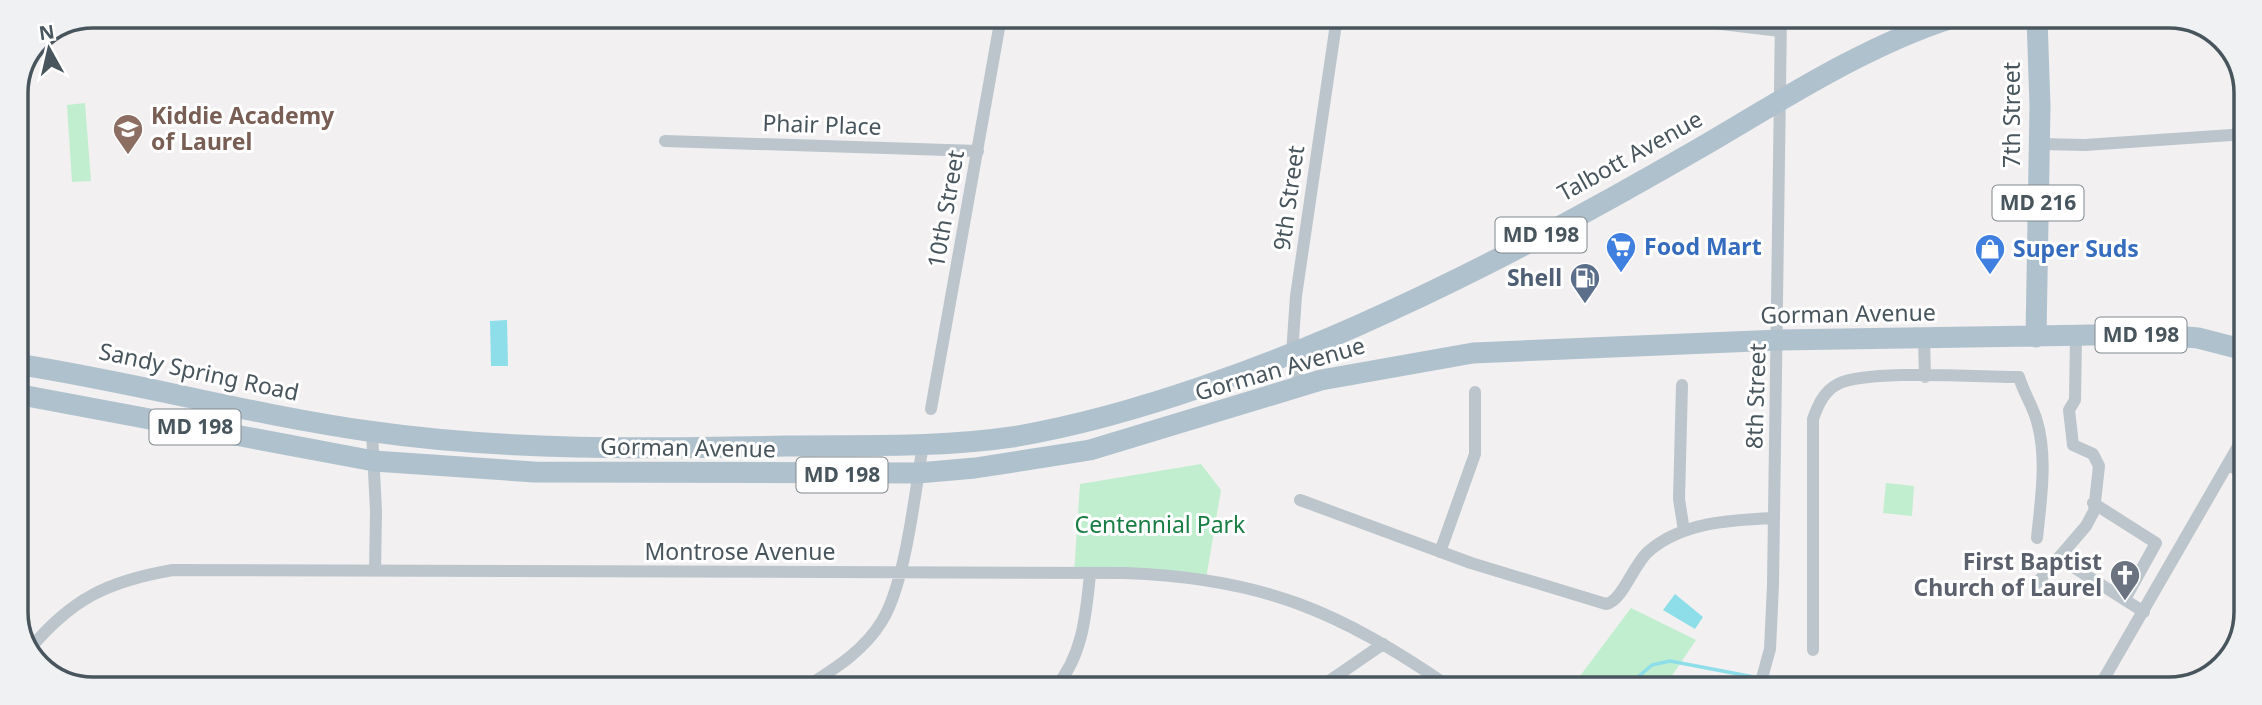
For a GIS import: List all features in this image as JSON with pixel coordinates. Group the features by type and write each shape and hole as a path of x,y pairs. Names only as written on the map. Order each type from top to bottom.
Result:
{"main road":[{"name":"Talbott Avenue","path":"1292,354 1477,269 1662,170 1782,101 1885,47 1929,28"},
{"name":"7th Street","path":"2036,337 2039,145 2037,28"},
{"name":"Gorman Avenue","path":"374,461 534,472 918,473 975,468 1090,450 1357,371 1473,353 1779,341 2175,335 2234,347"},
{"name":"Gorman Avenue","path":"372,432 514,444 728,448 923,445 1015,436 1082,421 1292,354"},
{"name":"Sandy Spring Road","path":"28,366 372,432"},
{"name":"MD 198","path":"28,396 374,461"}],"street":[{"name":"10th Street","path":"931,409 999,28"},
{"name":"9th Street","path":"1300,386 1292,354 1299,271 1335,28"},
{"name":"8th Street","path":"1763,677 1767,665 1774,518 1779,341 1781,28"},
{"path":"2039,145 2085,145 2234,135"},
{"name":"Phair Place","path":"665,141 978,151"},
{"path":"2037,583 2086,526 2094,511 2099,466 2093,454 2073,444 2070,425 2069,410 2075,400 2076,336"},
{"path":"1924,338 1925,377"},
{"path":"1813,650 1813,419 1819,403 1838,384 1852,380 1925,377 2019,377 2035,416 2041,444 2043,472 2037,538"},
{"path":"1682,385 1679,499 1684,531"},
{"path":"1440,552 1475,454 1475,392"},
{"path":"372,432 374,571"},
{"path":"821,677 870,638 887,611 898,573 923,445"},
{"path":"2105,677 2234,454"},
{"path":"2228,465 2234,468"},
{"path":"1300,500 1440,552 1605,604 1613,603 1635,565 1648,552 1684,531 1737,520 1774,518"},
{"path":"2093,503 2156,543 2124,599"},
{"path":"2059,558 2144,612"},
{"name":"Montrose Avenue","path":"35,642 78,601 99,590 146,575 193,570 1090,574 1188,577 1248,587 1326,613 1383,644 1434,677"},
{"path":"1062,677 1077,651 1082,634 1090,574"},
{"path":"1335,677 1383,644"}],"green space":[{"path":"85,103 91,181 72,182 67,105"},
{"name":"Centennial Park","path":"1201,464 1221,490 1206,579 1074,574 1080,484"},
{"path":"1886,483 1914,486 1912,516 1883,513"},
{"path":"1631,608 1696,640 1671,677 1579,677"}],"water":[{"path":"507,320 508,366 491,366 490,321"},
{"path":"1675,594 1703,617 1695,629 1663,610"}],"waterway":[{"path":"1638,677 1652,665 1670,661 1754,677"}],"place":[{"name":"Kiddie Academy of Laurel","path":"128,156"},
{"name":"Food Mart","path":"1621,274"},
{"name":"Super Suds","path":"1990,276"},
{"name":"Shell","path":"1585,305"},
{"name":"First Baptist Church of Laurel","path":"2125,602"}]}
